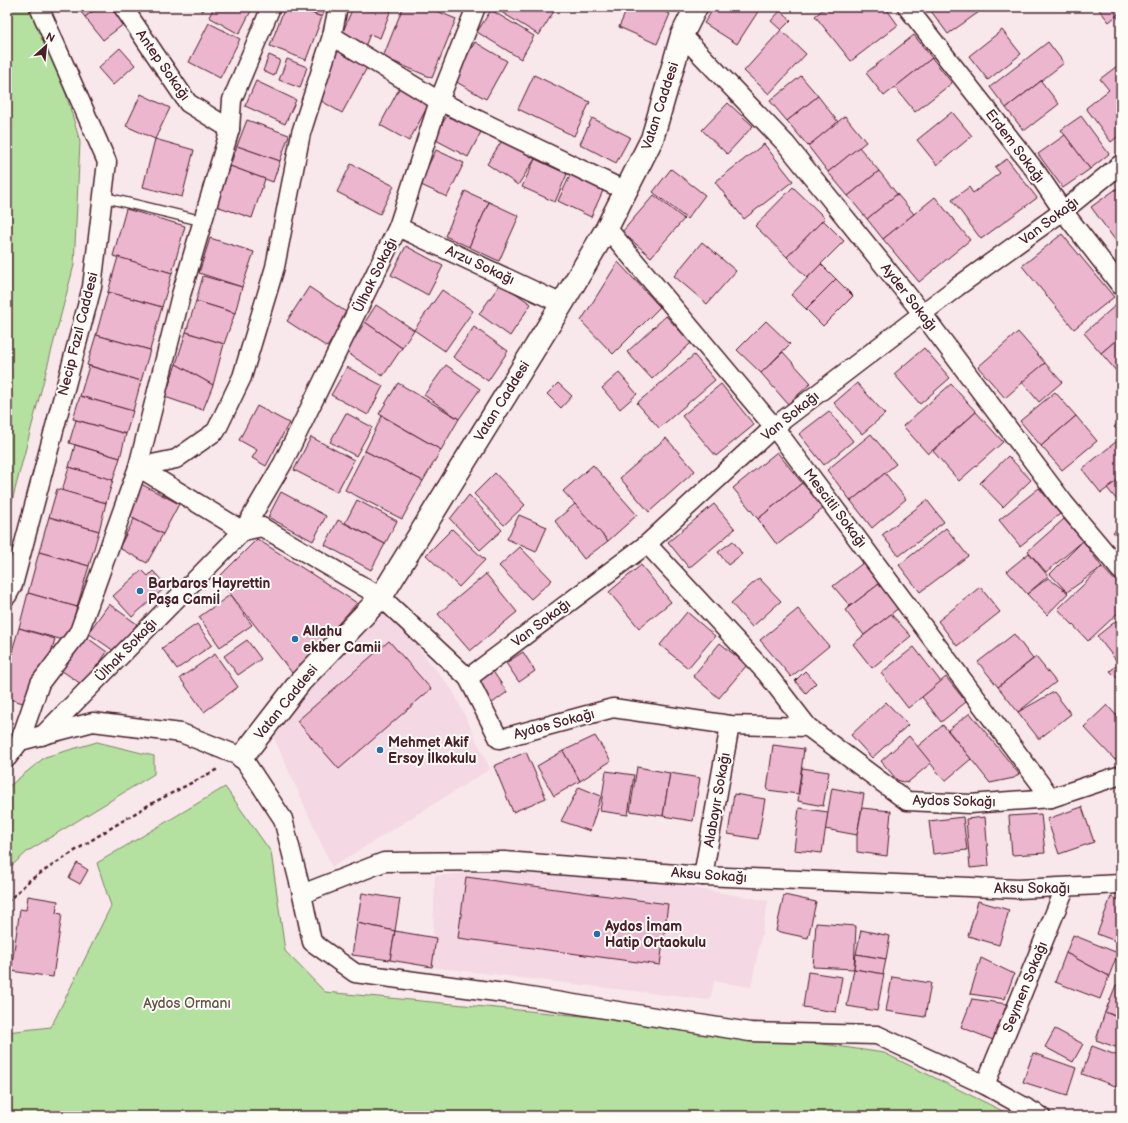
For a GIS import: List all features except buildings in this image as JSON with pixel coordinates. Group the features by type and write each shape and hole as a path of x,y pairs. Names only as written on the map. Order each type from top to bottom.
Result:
{"street":[{"name":"Necip Fazıl Caddesi","path":"7,596 13,585 92,287 107,162 40,7"},
{"name":"Antep Sokağı","path":"123,7 188,103 230,129"},
{"path":"7,758 20,741 40,683 79,632 138,467 180,295 230,129 232,100 271,7"},
{"path":"138,467 176,459 216,431 242,377 275,267 301,133 332,36 338,7"},
{"name":"Ülhak Sokağı","path":"42,736 243,531 284,463 398,226 439,101 476,7"},
{"name":"Vatan Caddesi","path":"242,757 300,682 381,597 562,304 607,228 652,139 682,35 696,7"},
{"name":"Erdem Sokağı","path":"907,7 1037,173 1063,211 1121,286"},
{"name":"Ayder Sokağı","path":"682,35 786,144 922,313 1064,503 1121,571"},
{"path":"332,36 439,101 626,191"},
{"name":"Van Sokağı","path":"468,678 647,544 774,427 922,313 1063,211 1121,164"},
{"name":"Arzu Sokağı","path":"398,226 562,304"},
{"name":"Mescitli Sokağı","path":"607,228 774,427 1051,798"},
{"path":"138,467 243,531"},
{"name":"Aydos Sokağı","path":"243,531 262,527 381,597 468,678 499,739 613,708 730,725 808,727"},
{"name":"Aydos Sokağı","path":"647,544 767,674 808,727 907,801 970,804 1051,798 1121,775"},
{"path":"20,741 93,722 182,733 242,757 283,819 302,894 312,942 355,973 511,994 750,1032 877,1035 985,1085 1041,1116"},
{"name":"Alabayır Sokağı","path":"703,876 730,725"},
{"name":"Aksu Sokağı","path":"302,894 384,862 504,862 703,876 1018,889 1065,888 1121,884"},
{"name":"Seymen Sokağı","path":"985,1085 1065,888"}],"lane":[{"path":"103,197 203,221"}],"path":[{"path":"7,902 30,880 147,806 242,757"}],"shaded area":[{"name":"Mehmet Akif Ersoy İlkokulu","path":"386,608 453,691 490,769 332,867 271,731"},
{"name":"Aydos İmam Hatip Ortaokulu","path":"490,871 597,871 768,901 751,987 714,981 710,1000 432,967 435,876"}],"green space":[{"path":"7,7 41,7 80,142 74,265 7,520"},
{"path":"97,742 154,756 154,774 28,851 7,870 7,788 45,757"},
{"name":"Aydos Ormanı","path":"225,787 271,852 285,951 325,992 721,1029 884,1053 1013,1116 7,1116 7,1032 51,1027 111,906 97,863"}],"place":[{"name":"Barbaros Hayrettin Paşa Camiİ","path":"140,591"},
{"name":"Allahu ekber Camii","path":"295,639"},
{"name":"Mehmet Akif Ersoy İlkokulu","path":"380,750"},
{"name":"Aydos İmam Hatip Ortaokulu","path":"597,934"}]}
